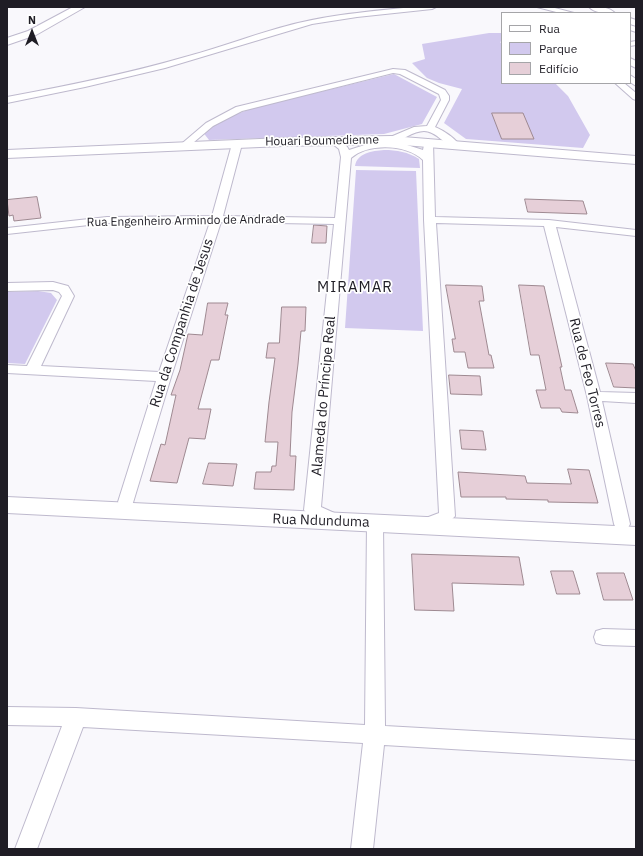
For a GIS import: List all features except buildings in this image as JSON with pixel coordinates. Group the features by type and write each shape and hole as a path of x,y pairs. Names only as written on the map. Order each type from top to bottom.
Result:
{"street":[{"path":"7,42 32,34 80,7"},
{"path":"7,100 85,85 262,38 280,30 313,21 432,7"},
{"path":"541,7 556,12"},
{"path":"594,7 607,12"},
{"path":"184,146 216,119 239,110 393,72 402,72 442,92 445,96 445,100 429,135 429,159 430,220 447,516 423,526"},
{"path":"620,84 636,97"},
{"name":"Houari Boumedienne","path":"7,154 321,140 392,140 429,135 454,144 636,160"},
{"path":"321,140 337,143 344,148 346,157"},
{"name":"Rua da Companhia de Jesus","path":"126,502 164,377 217,219 237,144"},
{"path":"346,157 351,151 361,147 384,146 411,149 421,153 429,159"},
{"name":"Alameda do Príncipe Real","path":"312,510 346,157"},
{"name":"Rua Engenheiro Armindo de Andrade","path":"7,231 107,220 217,219 341,221"},
{"path":"430,220 549,223 606,227 636,233"},
{"name":"Rua de Feo Torres","path":"549,223 594,396 631,528"},
{"path":"7,287 53,286 64,289 68,296 32,370"},
{"path":"7,369 164,377"},
{"path":"594,396 636,398"},
{"name":"Rua Ndunduma","path":"7,494 126,502 447,516 631,528"},
{"name":"Rua Ndunduma","path":"7,505 423,526 631,528"},
{"path":"312,510 340,522"},
{"path":"362,849 375,734 374,523"},
{"path":"603,637 636,638"},
{"path":"7,716 76,717 636,750"},
{"path":"26,849 76,717"}],"green space":[{"path":"489,33 501,33 501,84 556,84 568,96 590,135 583,148 466,139 444,123 462,89 427,78 412,63 425,59 422,44"},
{"path":"394,74 437,97 422,124 384,134 209,140 202,131 221,120 253,108"},
{"path":"384,150 402,152 419,159 420,168 355,166 356,162 362,155"},
{"path":"356,170 416,171 423,331 345,328"},
{"path":"38,291 51,293 57,300 25,364 7,363 7,292"}],"district":[{"name":"MIRAMAR","path":"355,288"}]}
